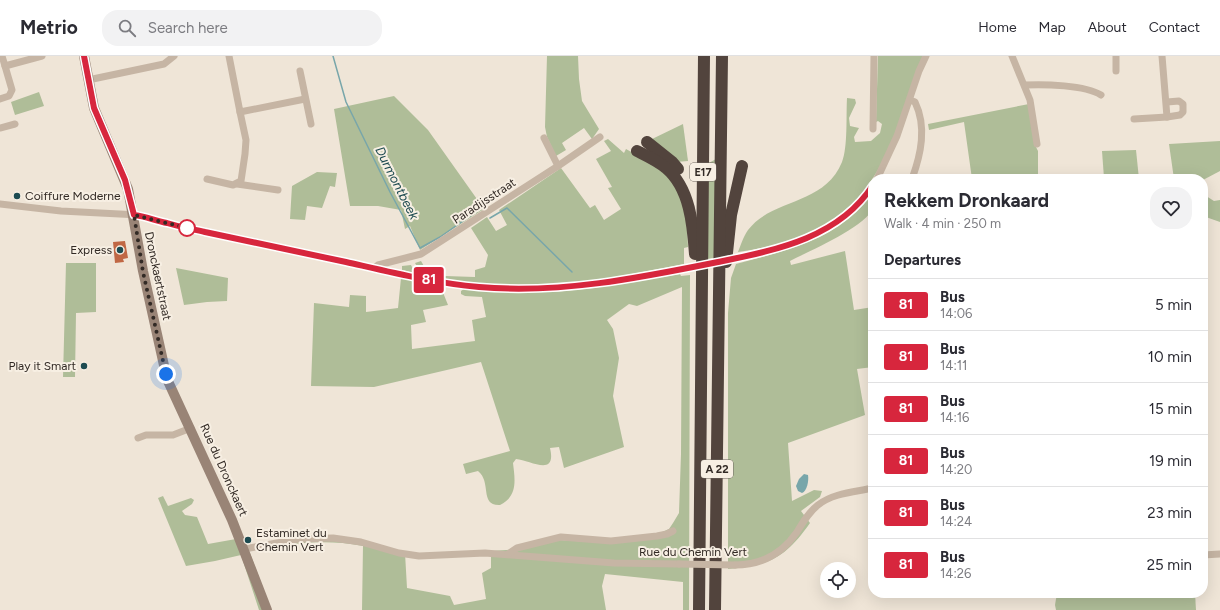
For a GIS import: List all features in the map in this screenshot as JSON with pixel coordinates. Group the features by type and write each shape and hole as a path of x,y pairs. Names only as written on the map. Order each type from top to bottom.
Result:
{"highway":[{"name":"E17","path":"702,288 704,56"},
{"name":"E17","path":"718,282 722,56"},
{"path":"647,142 672,162 686,184 691,200 697,240 696,289 701,324"},
{"path":"637,151 666,167 675,176 681,186 688,204 694,240 696,270"},
{"path":"718,343 723,322 726,253 731,215 742,166"},
{"name":"A 22","path":"716,610 718,282"},
{"name":"A 22","path":"699,610 702,288"}],"main road":[{"name":"Dronckaertstraat","path":"84,56 94,108 125,180 134,215 143,272 166,374 171,388"},
{"name":"Rue du Dronckaert","path":"171,388 191,428 227,508 267,610"}],"street":[{"path":"0,99 9,96 12,90 2,56"},
{"path":"5,66 42,56"},
{"path":"88,80 164,64 174,56"},
{"path":"229,56 246,140 241,181 237,184"},
{"path":"873,129 874,56"},
{"path":"880,174 891,153 919,71 926,56"},
{"path":"1012,56 1030,100 1037,144"},
{"path":"1116,56 1116,71"},
{"path":"1162,56 1167,102 1167,117"},
{"path":"300,71 311,124"},
{"path":"1025,86 1042,84 1068,86 1101,95"},
{"path":"240,112 305,99"},
{"path":"910,100 915,102 919,110 922,127 920,151 913,174"},
{"path":"1134,119 1167,117 1180,115 1183,112 1183,104 1179,101 1167,102"},
{"path":"0,128 14,124"},
{"name":"Paradijsstraat","path":"374,268 378,265 421,254 558,166 600,137"},
{"path":"544,138 558,166"},
{"path":"207,179 233,185 237,184 278,190"},
{"path":"0,204 61,211 134,215 181,227 435,281 479,287 517,289 585,285 676,270 794,244 828,228 849,214 868,192"},
{"path":"138,438 146,435 173,435 191,428"},
{"name":"Rue du Chemin Vert","path":"244,549 290,541 321,538 356,540 394,552 414,556 485,553 614,563 735,565 760,562 778,553 791,540 809,513 826,500 868,489"},
{"name":"Rue du Chemin Vert","path":"508,554 517,548 561,538 611,541 657,536 673,531"},
{"path":"1208,555 1220,554"}],"green space":[{"path":"547,56 578,56 582,101 599,129 592,139 584,128 562,143 566,150 556,156 547,137 545,127"},
{"path":"878,56 923,56 892,142 875,174 868,174 868,185 856,200 840,216 823,227 786,242 738,252 746,233 758,220 770,212 811,194 823,187 834,176 844,156 847,98 855,99 856,103 849,118 850,126 859,128 854,137 855,142 871,141 880,133 882,124 878,121 876,122"},
{"path":"39,92 44,106 15,115 11,102"},
{"path":"394,96 428,130 484,209 420,250 410,226 405,229 401,210 378,206 350,206 334,109"},
{"path":"1029,104 1035,145 1038,151 1038,174 971,174 964,122 929,130 928,124"},
{"path":"683,124 688,161 676,162 650,140"},
{"path":"608,139 624,153 626,149 662,169 681,193 687,225 688,247 684,248 684,264 590,281 533,285 500,285 467,282 402,270 402,266 411,265 414,271 419,270 415,263 421,261 428,273 445,271 445,276 475,277 475,270 485,267 488,255 471,228 487,217 496,231 507,225 499,210 561,168 590,208 595,205 604,220 621,209 608,188 612,187 596,159 611,151 604,141"},
{"path":"1220,141 1220,171 1208,177 1208,174 1173,174 1169,144"},
{"path":"1136,150 1138,174 1104,174 1102,151"},
{"path":"716,159 714,258 706,259 707,164"},
{"path":"317,172 337,173 335,187 330,186 322,208 307,206 305,220 290,219 292,186"},
{"path":"1208,197 1214,201 1220,200 1220,222 1208,218"},
{"path":"868,198 868,215 860,223 836,238 790,261 791,265 845,251 854,310 868,308 868,368 857,369 865,415 788,443 792,501 814,490 822,491 820,497 801,511 810,523 793,544 776,558 743,568 728,569 728,313 731,278 736,264 775,253 812,240 829,232 860,208"},
{"path":"66,263 96,263 96,312 76,313 75,377 63,377"},
{"path":"176,268 228,278 227,301 184,305"},
{"path":"680,274 681,276 690,275 689,610 683,610 683,582 605,574 602,586 606,610 362,610 363,546 318,542 273,547 320,535 405,553 407,588 450,596 454,605 486,599 482,573 491,568 491,551 523,549 560,540 608,543 660,533 669,529 679,513 681,454 682,287 637,306 629,304 607,320 613,329 619,358 613,396 624,447 564,468 559,447 550,448 550,463 546,465 516,459 513,463 515,481 513,492 506,501 500,505 490,502 484,481 478,471 466,474 463,464 510,451 481,362 374,387 311,386 314,303 349,307 350,295 366,296 366,312 398,308 401,278 440,285 448,305 423,310 426,322 411,325 412,349 475,341 472,320 486,317 482,297 465,296 461,294 461,291 464,289 554,292 594,288"},
{"path":"163,496 168,506 191,498 194,500 192,504 182,511 185,515 197,517 208,544 236,539 250,553 271,610 259,610 241,555 186,566 158,498"},
{"path":"1056,598 1195,598 1196,610 1056,610"}],"water":[{"path":"804,474 808,475 808,480 807,486 802,493 798,491 796,486 799,479"}],"building":[{"name":"Express","path":"125,241 128,258 123,259 124,262 115,263 113,242"}],"waterway":[{"name":"Durmontbeek","path":"333,56 346,102 390,192 420,248 440,237 483,207"},
{"name":"Durmontbeek","path":"490,218 507,208 572,272"}],"bus line":[{"name":"81","path":"84,56 94,108 125,180 134,215 139,215 181,227 435,281 479,287 517,289 554,288 632,279 745,256 794,244 828,228 849,214 868,192"}],"place":[{"name":"Coiffure Moderne","path":"17,196"},
{"name":"Express","path":"120,250"},
{"name":"Play it Smart","path":"84,366"},
{"name":"Estaminet du Chemin Vert","path":"248,540"}],"route":[{"path":"166,374 143,272 134,215 187,228"}]}
